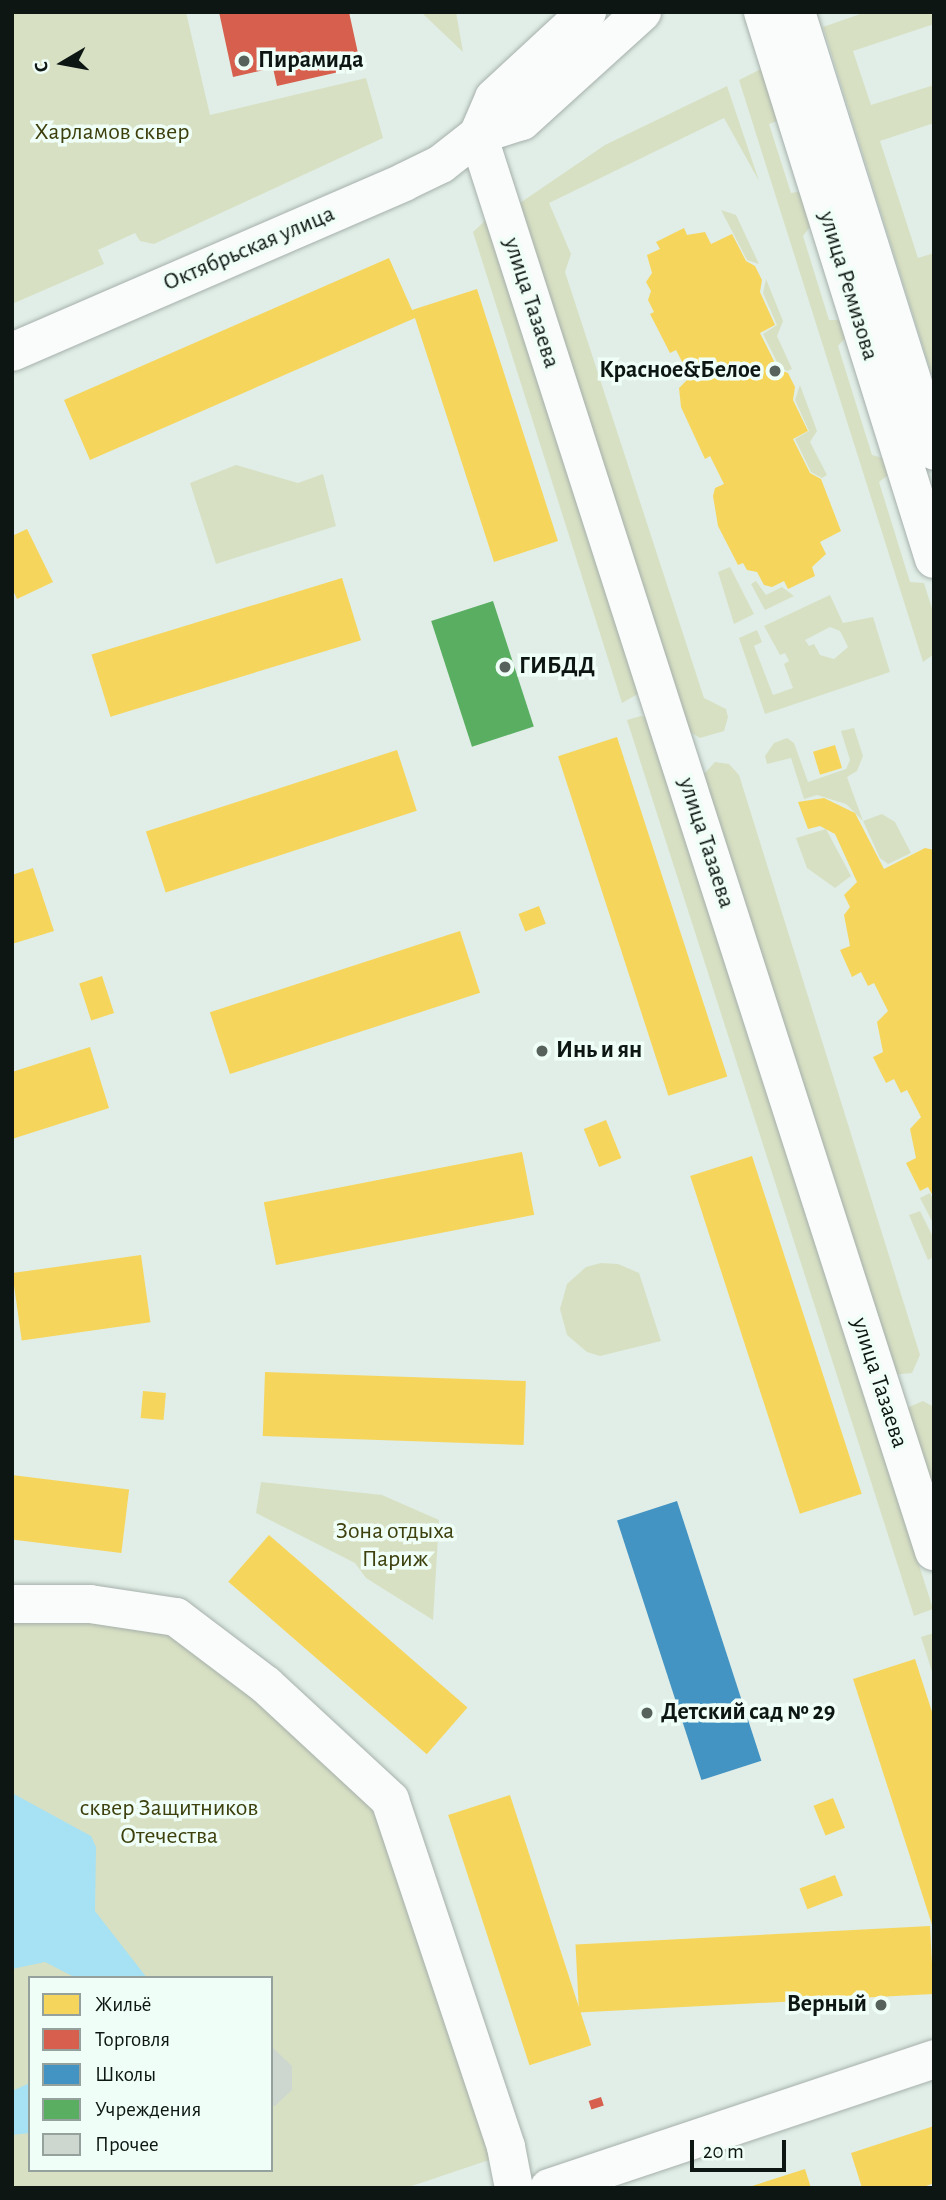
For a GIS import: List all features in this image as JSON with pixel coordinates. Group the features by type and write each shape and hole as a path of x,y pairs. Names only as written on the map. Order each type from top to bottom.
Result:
{"street":[{"name":"Октябрьская улица","path":"478,135 494,98 587,12"},
{"name":"Октябрьская улица","path":"12,352 404,182 441,164 478,135 522,121 642,12"},
{"name":"улица Ремизова","path":"763,12 934,559"},
{"name":"улица Ремизова","path":"796,12 934,451"},
{"name":"улица Тазаева","path":"478,135 934,1551"},
{"path":"12,1604 90,1604 176,1617 267,1685 390,1800 506,2147 514,2188"},
{"path":"549,2188 934,2059"}],"green space":[{"name":"Харламов сквер","path":"12,12 186,12 210,115 366,78 383,138 154,244 140,241 135,233 98,250 104,264 12,304"},
{"path":"421,12 456,12 463,52"},
{"path":"866,12 934,12 934,24 853,51 871,105 934,85 934,123 880,141 918,258 934,253 934,382 823,27"},
{"path":"765,67 777,121 769,124 791,193 803,191 813,223 803,236 829,320 843,320 848,335 838,346 872,455 886,459 891,473 879,482 910,582 924,583 934,615 934,654 923,662 739,80"},
{"path":"727,86 759,181 724,118 549,203 571,254 565,272 704,698 726,709 728,717 724,731 700,738 688,731 517,205 605,145"},
{"path":"721,210 736,215 759,264 747,260"},
{"path":"488,218 641,692 622,703 473,232"},
{"path":"766,279 783,321 777,336 792,369 787,371 779,366 763,334 777,325 763,293"},
{"path":"800,385 817,431 810,442 827,475 822,478 811,472 795,439 809,431 795,400"},
{"path":"236,465 298,483 323,474 336,526 216,564 190,483"},
{"path":"730,567 754,614 734,624 718,572"},
{"path":"756,581 766,595 782,587 794,596 765,610 751,584"},
{"path":"830,595 843,623 873,617 890,672 765,714 739,638 757,630 762,642 754,646 773,695 793,688 784,664 789,661 785,653 780,655 764,626","holes":["830,627 840,631 848,647 834,659 820,655 814,644 809,646 805,640"]},
{"path":"641,716 649,718 933,1609 914,1616 627,720"},
{"path":"854,728 863,756 857,771 847,777 863,821 846,804 817,795 804,799 791,758 767,764 765,756 774,743 787,738 794,743 808,782 846,769 850,760 841,731"},
{"path":"715,762 729,764 739,775 920,1355 912,1373 891,1375 703,775"},
{"path":"882,814 895,822 911,853 888,864 880,858 863,821"},
{"path":"826,829 851,876 835,888 807,868 796,838"},
{"path":"930,1193 934,1200 934,1225 920,1198"},
{"path":"920,1211 934,1239 934,1257 928,1260 909,1215"},
{"path":"601,1263 618,1264 639,1273 661,1341 600,1356 587,1352 567,1335 560,1309 567,1284 586,1267"},
{"path":"923,1401 934,1407 934,1510 902,1410"},
{"name":"Зона отдыха Париж","path":"261,1482 382,1495 439,1520 433,1620 366,1578 355,1563 256,1513"},
{"name":"сквер Защитников Отечества","path":"42,1615 168,1633 200,1648 378,1812 492,2159 406,2188 12,2188 12,1621"},
{"path":"934,1633 934,1678 921,1637"}],"water":[{"path":"12,1793 91,1836 96,1847 95,1911 145,1976 72,1976 45,1962 12,1969"},
{"path":"28,2084 28,2133 12,2135 12,2091"}],"building: Жильё":[{"path":"684,228 687,235 705,232 711,244 732,234 746,261 755,266 762,280 760,292 775,325 760,333 778,369 788,373 795,387 793,400 808,431 793,439 810,473 821,479 841,531 820,542 826,554 812,567 815,576 788,589 784,581 772,587 764,585 757,572 747,570 743,563 738,565 718,526 713,496 715,488 724,484 710,456 705,459 681,407 679,388 690,377 676,350 670,353 650,314 654,312 648,300 651,291 646,282 652,273 647,255 660,249 656,242"},
{"path":"389,258 412,310 477,289 558,541 494,562 415,318 90,460 64,400"},
{"path":"27,529 53,582 17,599 12,588 12,536"},
{"path":"342,578 361,640 110,717 91,655"},
{"path":"617,737 727,1077 668,1096 558,756"},
{"path":"835,745 842,768 820,775 813,752"},
{"path":"397,750 417,811 166,892 146,832"},
{"path":"824,798 855,813 884,869 925,848 934,850 934,1198 928,1187 920,1191 906,1163 916,1158 910,1129 921,1117 907,1090 901,1093 894,1079 886,1083 873,1057 883,1052 877,1022 888,1011 874,983 868,986 861,972 852,977 840,950 850,946 844,915 850,907 844,895 857,882 835,834 820,826 808,829 798,802"},
{"path":"33,868 54,931 12,944 12,875"},
{"path":"539,906 546,924 525,932 518,914"},
{"path":"460,931 480,993 230,1074 210,1012"},
{"path":"102,976 114,1013 91,1021 79,983"},
{"path":"90,1047 109,1108 12,1139 12,1072"},
{"path":"606,1120 621,1158 599,1167 584,1129"},
{"path":"522,1152 534,1215 276,1265 264,1202"},
{"path":"752,1156 862,1494 800,1514 690,1176"},
{"path":"141,1255 150,1322 22,1340 12,1273"},
{"path":"265,1372 526,1381 524,1445 263,1436"},
{"path":"143,1391 166,1393 164,1420 141,1418"},
{"path":"12,1475 129,1489 121,1553 12,1539"},
{"path":"269,1535 467,1708 427,1754 228,1582"},
{"path":"915,1659 934,1718 933,1928 853,1679"},
{"path":"510,1795 591,2045 529,2065 448,1815"},
{"path":"833,1798 845,1828 826,1836 814,1806"},
{"path":"835,1875 843,1896 807,1909 800,1889"},
{"path":"930,1926 934,1994 579,2012 575,1945"},
{"path":"934,2126 934,2183 921,2188 862,2188 851,2153"},
{"path":"805,2169 811,2188 749,2188 749,2187"}],"building: Торговля":[{"path":"219,12 349,12 361,67 277,86 273,68 233,77"},
{"path":"601,2097 604,2106 591,2110 589,2101"}],"building: Школы":[{"path":"677,1501 761,1761 701,1780 617,1520"}],"building: Учреждения":[{"path":"493,601 534,727 472,747 431,621"}],"building: Прочее":[{"path":"273,2048 292,2066 292,2090 275,2106"}],"place":[{"name":"Пирамида","path":"244,61"},
{"name":"Красное&Белое","path":"775,371"},
{"name":"ГИБДД","path":"505,667"},
{"name":"Инь и ян","path":"542,1051"},
{"name":"Детский сад № 29","path":"647,1713"},
{"name":"Верный","path":"881,2005"}]}
